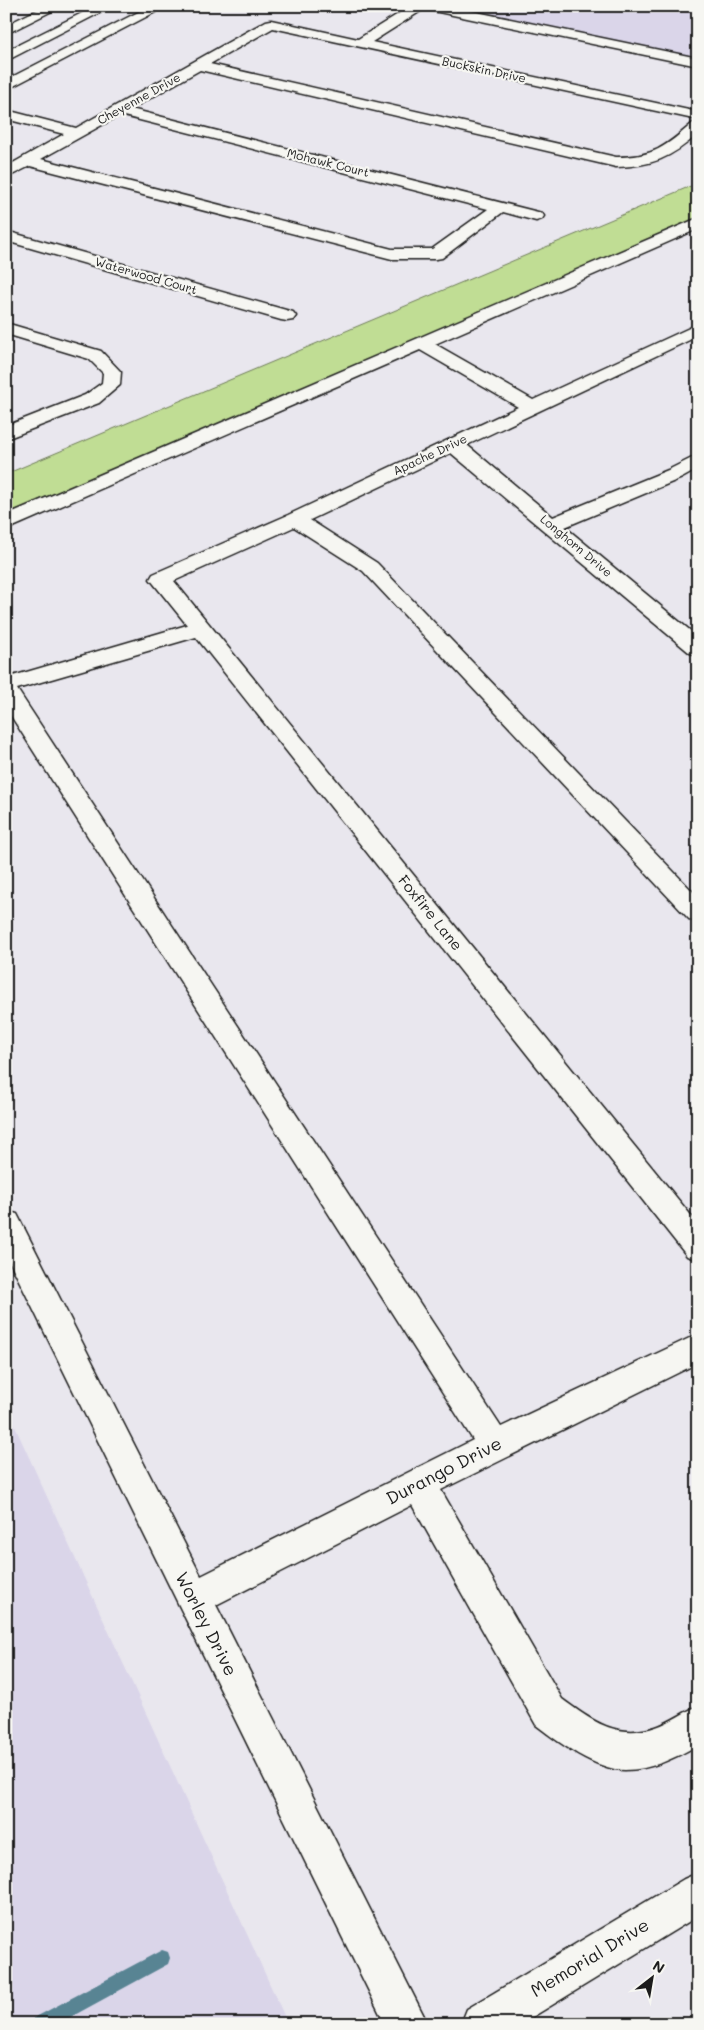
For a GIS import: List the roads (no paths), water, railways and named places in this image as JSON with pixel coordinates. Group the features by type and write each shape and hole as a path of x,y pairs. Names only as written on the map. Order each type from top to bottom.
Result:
{"street":[{"path":"6,30 56,6"},
{"path":"6,57 107,6"},
{"path":"6,86 160,6"},
{"path":"361,43 420,6"},
{"path":"428,6 698,62"},
{"name":"Buckskin Drive","path":"271,24 698,116"},
{"name":"Cheyenne Drive","path":"6,173 271,24"},
{"path":"197,66 616,162 635,162 666,153 698,126"},
{"name":"Mohawk Court","path":"119,110 536,216"},
{"path":"6,114 78,133"},
{"path":"29,161 392,254 436,254 500,207"},
{"path":"6,523 698,223"},
{"name":"Waterwood Court","path":"6,236 287,316"},
{"path":"6,328 95,355 112,372 111,386 92,399 6,433"},
{"name":"Apache Drive","path":"161,579 295,519 698,329"},
{"path":"421,343 532,407"},
{"name":"Longhorn Drive","path":"453,444 698,648"},
{"path":"551,525 675,474 698,461"},
{"path":"295,519 370,567 698,913"},
{"name":"Foxfire Lane","path":"161,579 698,1246"},
{"path":"6,685 201,628"},
{"path":"6,690 495,1446"},
{"name":"Worley Drive","path":"6,1223 407,2024"},
{"name":"Durango Drive","path":"193,1598 495,1446 698,1348"},
{"path":"419,1484 549,1712 570,1729 597,1744 624,1751 660,1745 698,1725"},
{"name":"Memorial Drive","path":"482,2024 698,1893"}],"waterway":[{"path":"40,2024 162,1958"}]}
